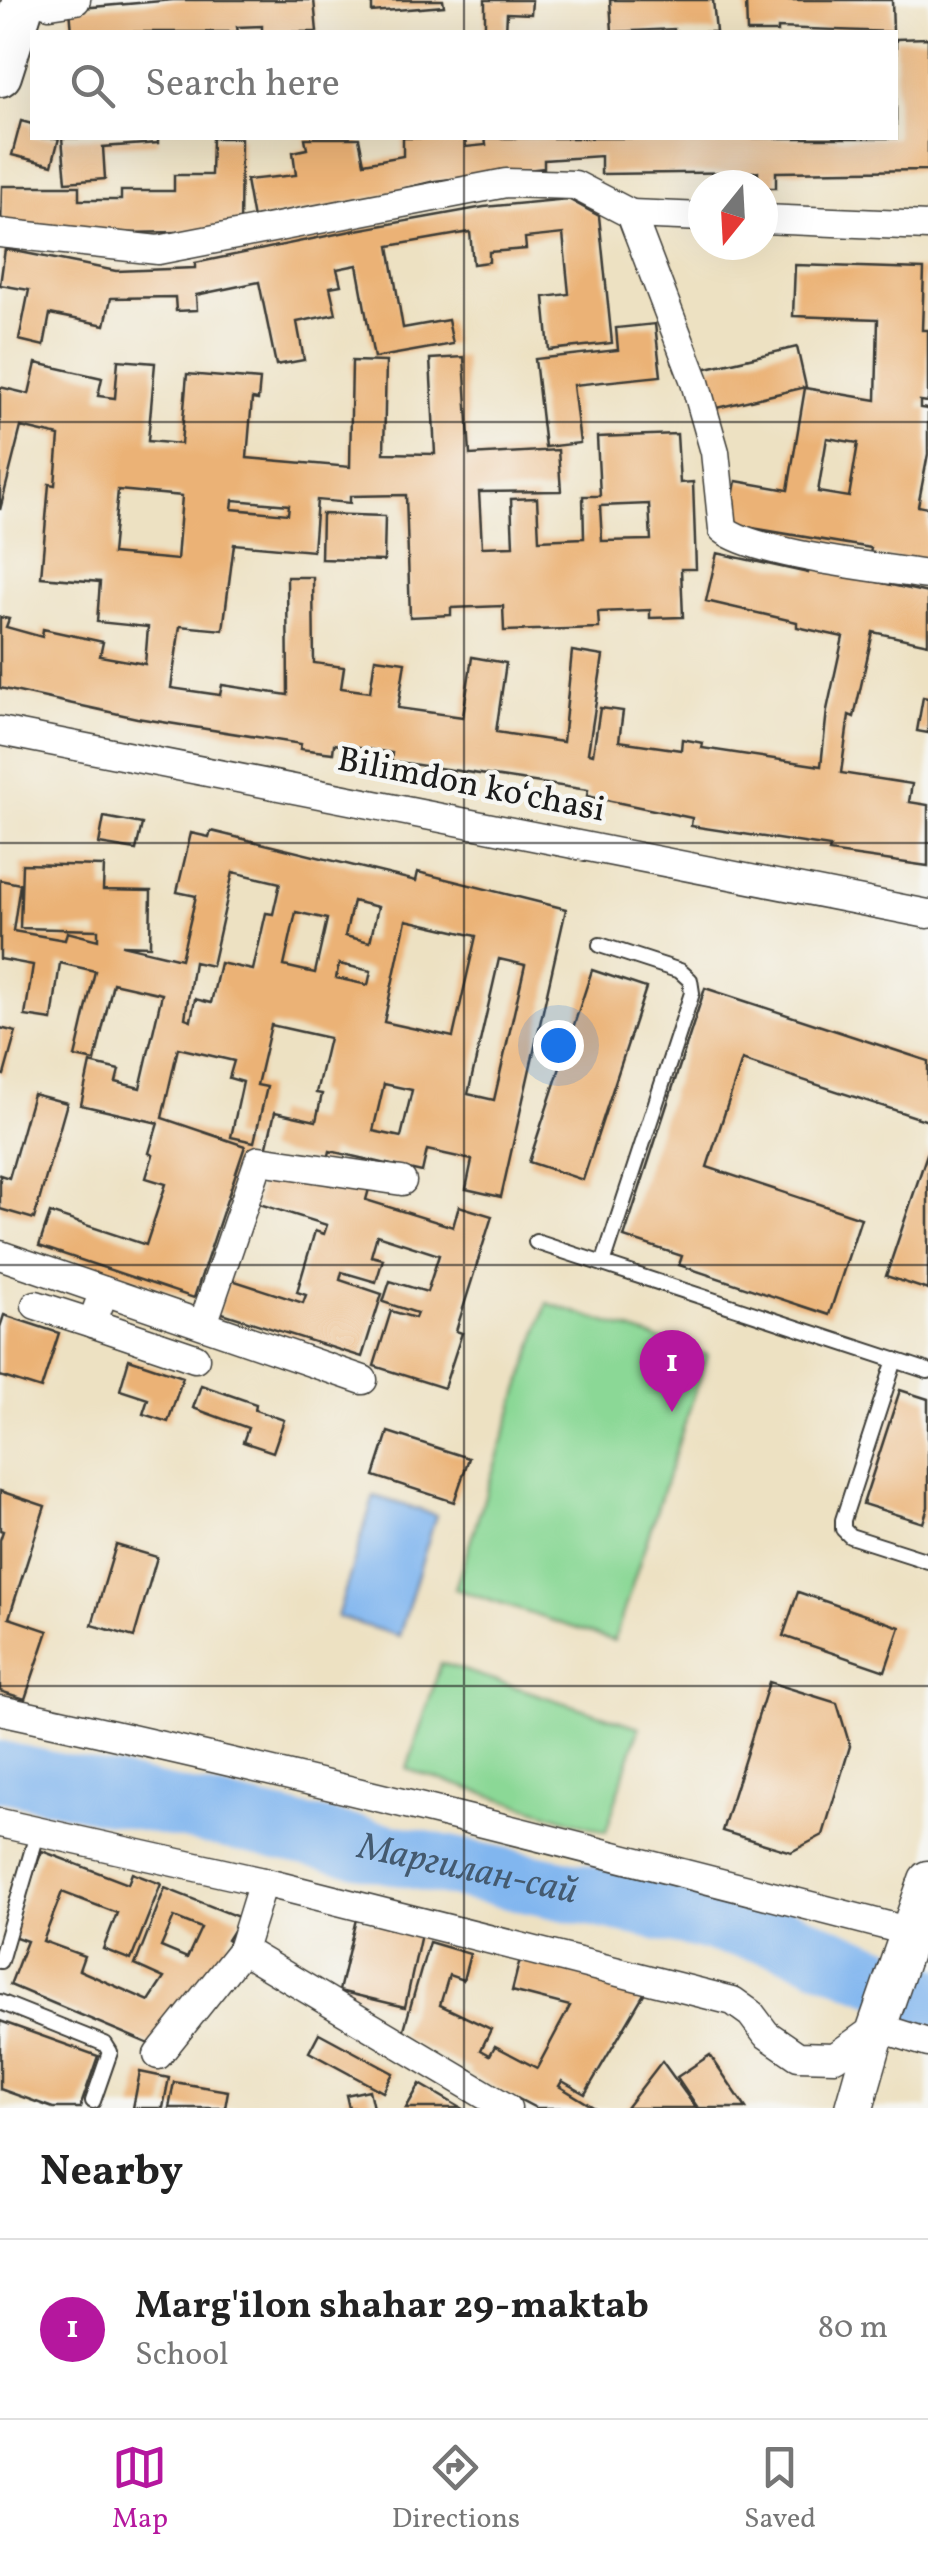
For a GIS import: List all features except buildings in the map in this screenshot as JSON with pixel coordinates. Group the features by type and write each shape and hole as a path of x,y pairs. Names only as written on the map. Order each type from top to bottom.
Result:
{"main road":[{"path":"0,75 24,0"},
{"path":"854,2108 877,2027 920,1936 928,1880"}],"street":[{"path":"36,0 50,4 76,0"},
{"path":"0,233 158,250 506,183 575,186 631,214 688,216"},
{"path":"631,214 715,452 723,529 735,539 772,548 928,576"},
{"path":"778,220 928,226"},
{"name":"Bilimdon koʻchasi","path":"0,731 928,914"},
{"path":"203,1324 259,1160 402,1181"},
{"path":"0,1255 363,1380"},
{"path":"92,1324 104,1290"},
{"path":"36,1304 195,1358"},
{"path":"0,1710 183,1749 920,1936"},
{"path":"0,1823 263,1882 733,2001 766,2034 798,2056 836,2057 877,2027 928,2042"},
{"path":"158,2055 242,1950 263,1882"},
{"path":"242,1950 507,2108"}],"lane":[{"path":"600,945 680,971 690,980 692,993 603,1264"},
{"path":"536,1242 928,1370"},
{"path":"895,1360 842,1520 843,1530 850,1536 928,1561"},
{"path":"0,1961 38,1832"},
{"path":"0,2002 105,2044 109,2060 93,2101"}],"green space":[{"path":"547,1303 707,1355 614,1641 455,1589"},
{"path":"441,1663 639,1727 606,1832 407,1769"}],"water":[{"path":"374,1496 436,1515 399,1636 337,1617"}],"waterway":[{"name":"Маргилан-сай","path":"0,1771 779,1936 928,1996"}],"place":[{"name":"Marg'ilon shahar 29-maktab","path":"672,1412"}]}
